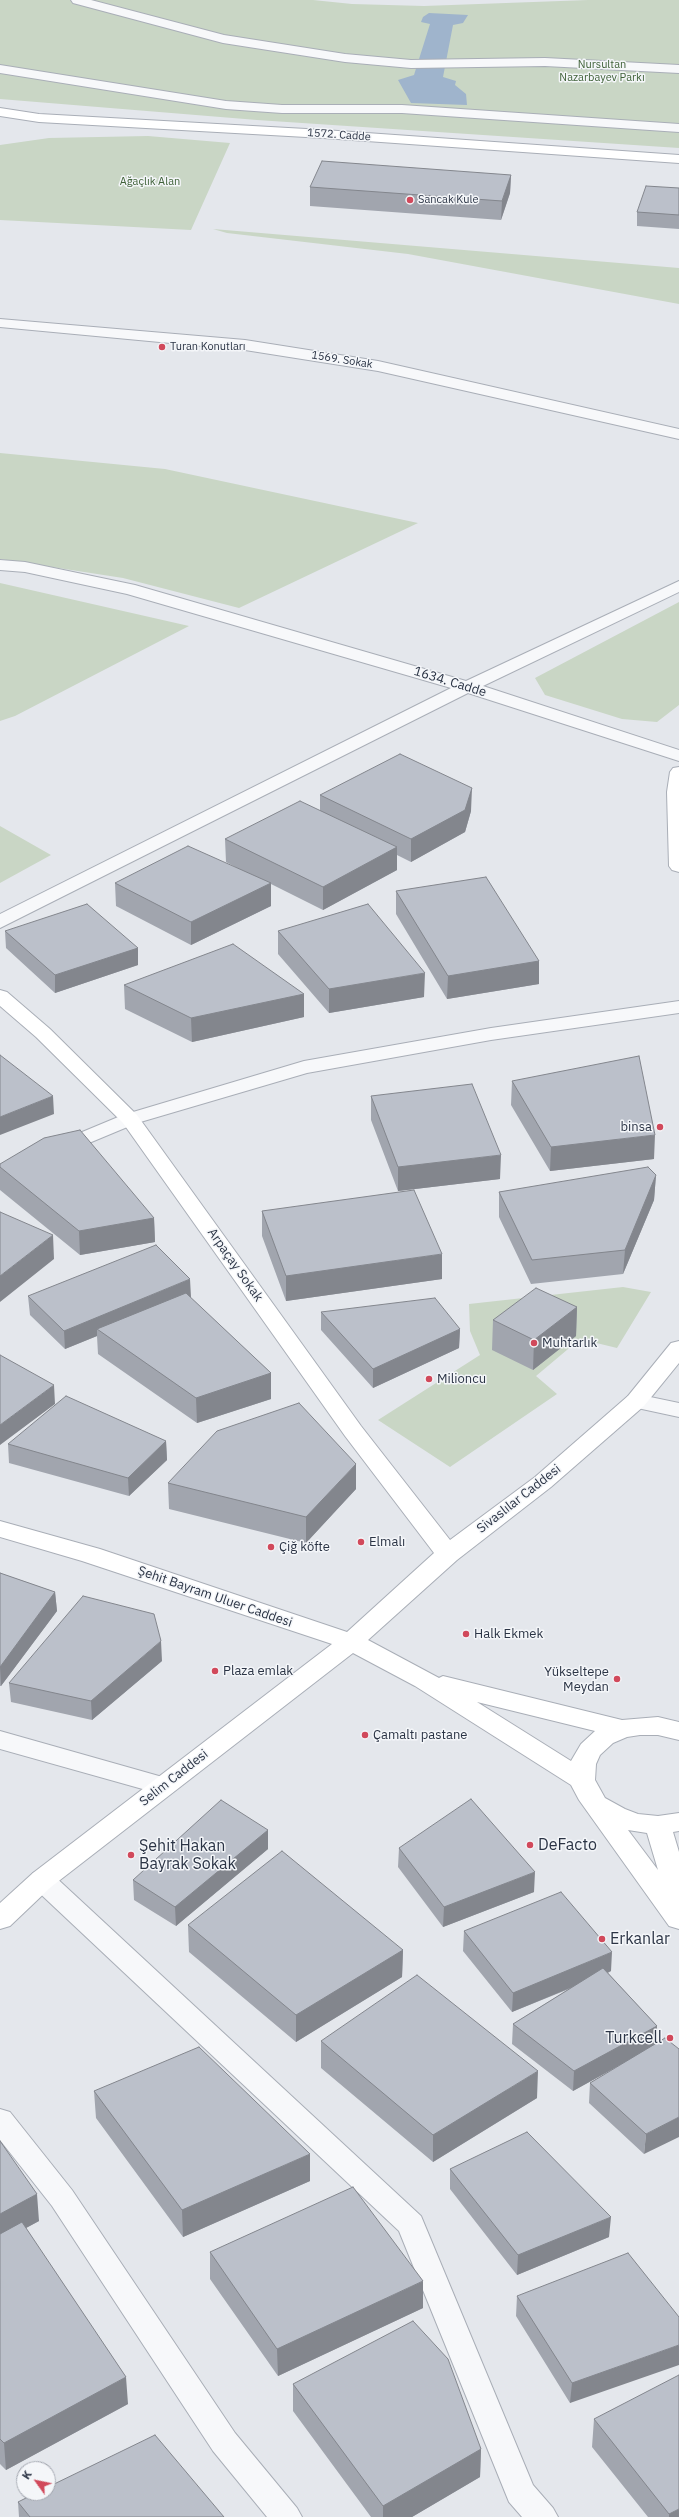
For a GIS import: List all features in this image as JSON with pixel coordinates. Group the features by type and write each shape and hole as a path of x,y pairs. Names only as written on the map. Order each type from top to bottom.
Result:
{"main road":[{"name":"1572. Cadde","path":"0,112 39,118 324,134 679,159"},
{"path":"0,127 39,118"},
{"path":"679,772 676,792 679,866"},
{"name":"Arpaçay Sokak","path":"0,996 44,1033 130,1119 353,1431 448,1554"},
{"name":"Sivaslılar Caddesi","path":"351,1642 448,1554 543,1482 636,1401 679,1348"},
{"name":"Şehit Bayram Uluer Caddesi","path":"0,1529 91,1555 351,1642 424,1680"},
{"name":"Selim Caddesi","path":"0,1918 42,1880 351,1642"},
{"path":"424,1680 622,1730"},
{"path":"424,1680 585,1787 600,1806 616,1816 636,1823 668,1824 679,1897"},
{"path":"678,1729 658,1726 622,1730 604,1737 590,1750 583,1764 585,1787 679,1919"}],"street":[{"path":"78,0 246,44 411,64 451,65 545,62 679,69"},
{"path":"0,69 226,105 282,109 402,109 679,128"},
{"name":"1569. Sokak","path":"0,323 245,345 378,366 679,434"},
{"name":"1634. Cadde","path":"0,565 25,567 129,589 218,613 468,686 679,756"},
{"path":"0,922 468,686 679,586"},
{"path":"43,1156 130,1119 304,1067 491,1034 679,1007"},
{"path":"636,1401 679,1410"},
{"path":"0,1740 164,1786"},
{"path":"42,1880 411,2224 520,2493 542,2517"},
{"path":"0,2120 62,2198 224,2442 286,2517"}],"green space":[{"name":"Nursultan Nazarbayev Parkı","path":"0,0 313,0 352,4 424,6 588,0 679,0 679,148 257,120 0,99"},
{"name":"Ağaçlık Alan","path":"148,136 230,143 191,230 0,220 0,145 49,138"},
{"path":"213,229 679,268 679,304 408,254 227,233"},
{"path":"0,453 165,469 418,523 239,608 123,578 0,559"},
{"path":"0,583 189,626 15,716 0,721"},
{"path":"679,602 679,705 657,722 622,719 545,695 535,678"},
{"path":"0,826 51,855 0,883"},
{"path":"623,1287 651,1292 617,1348 580,1339 536,1376 557,1394 450,1467 378,1420 480,1355 470,1331 469,1304"}],"water":[{"path":"429,13 468,15 463,23 453,25 443,77 456,81 455,85 466,94 467,105 411,103 398,80 414,75 430,24 421,22 423,17"}],"building":[{"path":"322,161 511,175 502,201 310,187"},
{"path":"646,186 679,188 679,215 637,212"},
{"path":"400,754 472,788 465,810 411,839 320,795"},
{"path":"300,801 397,847 323,887 225,839"},
{"path":"188,846 271,883 191,922 115,883"},
{"path":"486,877 539,961 448,976 396,891"},
{"path":"87,904 138,948 55,975 5,931"},
{"path":"368,904 425,973 329,989 278,931"},
{"path":"233,944 304,994 191,1018 124,985"},
{"path":"0,1055 53,1096 0,1117"},
{"path":"639,1056 655,1135 551,1147 512,1081"},
{"path":"472,1084 501,1155 398,1167 371,1096"},
{"path":"80,1130 154,1218 79,1231 0,1167 0,1164 44,1138"},
{"path":"648,1167 656,1175 625,1250 532,1260 499,1192"},
{"path":"414,1190 442,1254 286,1276 262,1211"},
{"path":"0,1212 53,1235 0,1276"},
{"path":"156,1245 190,1279 64,1331 28,1296"},
{"path":"536,1288 577,1307 534,1340 493,1320"},
{"path":"186,1293 271,1373 196,1398 97,1329"},
{"path":"435,1298 460,1329 373,1369 321,1312"},
{"path":"0,1355 54,1385 0,1425"},
{"path":"66,1396 166,1441 128,1478 8,1444"},
{"path":"299,1403 356,1464 306,1517 168,1483 217,1431"},
{"path":"0,1573 55,1592 0,1667"},
{"path":"83,1596 154,1614 161,1641 91,1701 9,1683"},
{"path":"471,1799 535,1872 444,1907 399,1848"},
{"path":"221,1800 268,1830 175,1907 133,1880"},
{"path":"282,1851 403,1950 296,2015 188,1925"},
{"path":"561,1892 612,1952 513,1993 464,1931"},
{"path":"603,1968 657,2026 574,2071 513,2024"},
{"path":"417,1975 538,2071 433,2135 321,2041"},
{"path":"665,2038 679,2049 679,2117 646,2134 590,2083"},
{"path":"199,2047 310,2154 182,2210 94,2091"},
{"path":"527,2132 611,2217 518,2255 450,2169"},
{"path":"0,2141 37,2194 0,2214"},
{"path":"353,2187 423,2281 277,2349 210,2252"},
{"path":"22,2222 126,2377 4,2443 0,2439 0,2234"},
{"path":"628,2253 679,2317 679,2345 572,2383 517,2296"},
{"path":"413,2321 448,2359 481,2449 383,2506 293,2384"},
{"path":"679,2375 679,2509 669,2514 594,2419"},
{"path":"155,2435 224,2517 30,2517 18,2502 56,2501 56,2483"}],"place":[{"name":"Sancak Kule","path":"410,200"},
{"name":"Turan Konutları","path":"162,347"},
{"name":"binsa","path":"660,1127"},
{"name":"Muhtarlık","path":"534,1343"},
{"name":"Milioncu","path":"429,1379"},
{"name":"Elmalı","path":"361,1542"},
{"name":"Çiğ köfte","path":"271,1547"},
{"name":"Halk Ekmek","path":"466,1634"},
{"name":"Plaza emlak","path":"215,1671"},
{"name":"Yükseltepe Meydan","path":"617,1679"},
{"name":"Çamaltı pastane","path":"365,1735"},
{"name":"DeFacto","path":"530,1845"},
{"name":"Şehit Hakan Bayrak Sokak","path":"131,1855"},
{"name":"Erkanlar","path":"602,1939"},
{"name":"Turkcell","path":"670,2038"}]}
